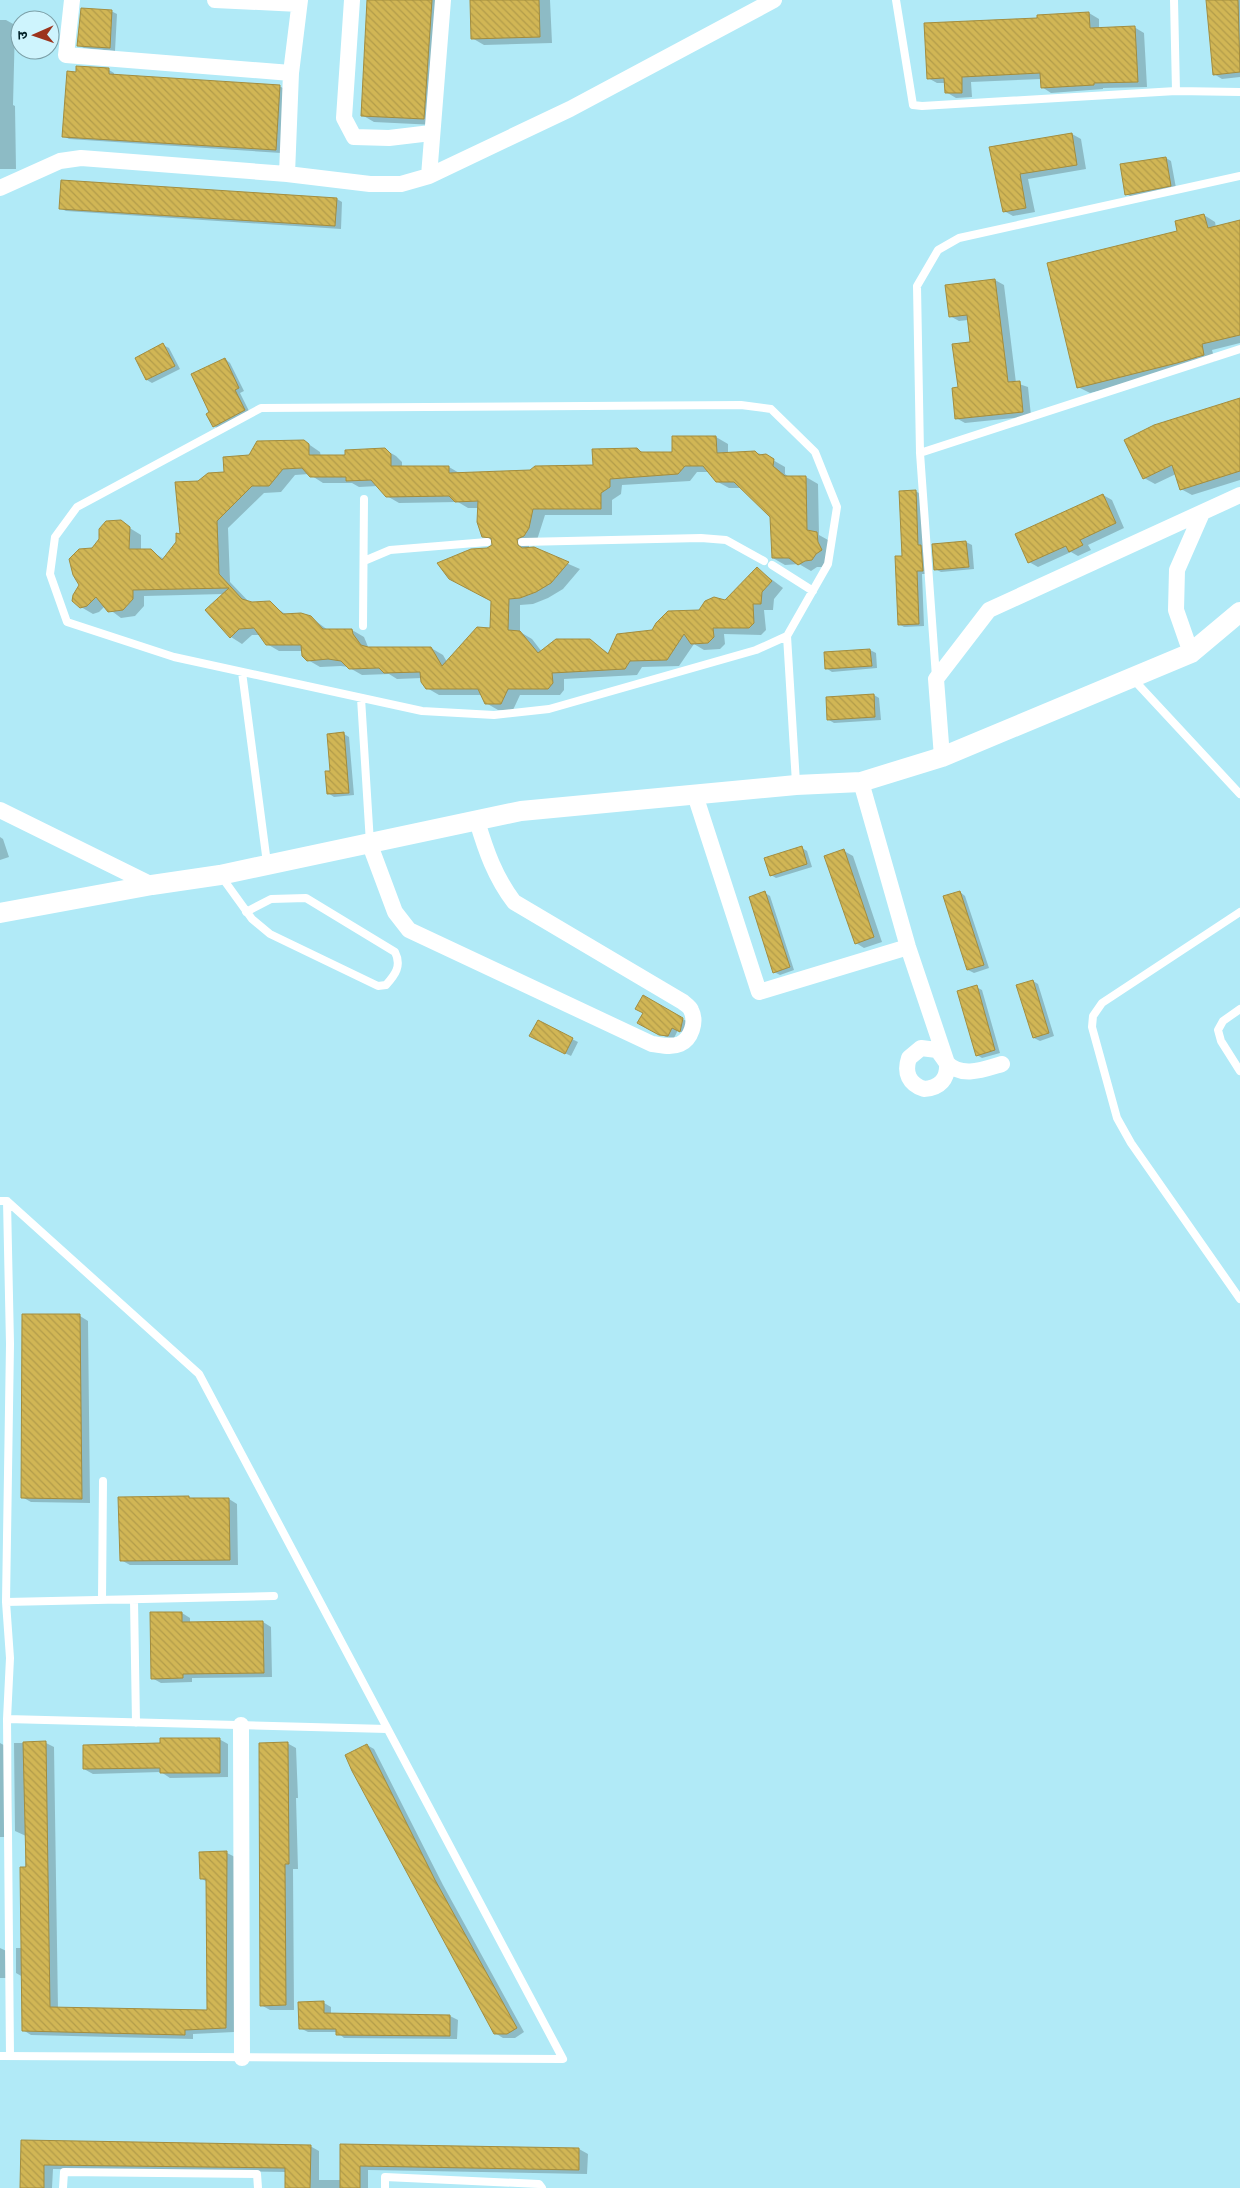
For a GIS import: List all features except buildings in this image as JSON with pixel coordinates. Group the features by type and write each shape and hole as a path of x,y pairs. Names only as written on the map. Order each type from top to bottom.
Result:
{"street":[{"path":"72,0 66,56 291,73"},
{"path":"215,0 299,2 291,73 287,174"},
{"path":"352,0 344,118 354,137 380,138 431,133"},
{"path":"429,176 443,0"},
{"path":"0,188 60,161 81,158 287,174 370,184 401,184 429,176 570,109 774,0"},
{"path":"942,757 936,678 989,610 1240,495"},
{"path":"1191,652 1176,610 1176,570 1202,513"},
{"path":"0,913 152,885 220,875 370,845 521,811 796,785 861,782 942,757 1191,652 1240,612"},
{"path":"861,782 908,947 947,1063 958,1071 964,1072 982,1070 1002,1064"},
{"path":"695,795 759,992 908,947"},
{"path":"0,810 152,885"},
{"path":"370,845 395,912 409,930 652,1044 671,1046 681,1044 690,1035 694,1022 691,1010 683,1002 514,902 501,885 488,859 477,821"},
{"path":"240,1725 242,2058"}],"lane":[{"path":"896,0 913,105 932,106 1176,91 1240,92"},
{"path":"1174,0 1176,91"},
{"path":"936,678 920,453 917,286 938,250 959,238 1240,176"},
{"path":"920,453 1240,349"},
{"path":"787,636 756,650 549,708 494,715 422,711 174,657 67,622 50,574 55,537 77,507 261,408 741,405 771,409 815,452 837,507 828,564 787,636 796,785"},
{"path":"363,626 364,499"},
{"path":"522,542 702,538 726,540 764,561"},
{"path":"364,561 390,550 487,542"},
{"path":"772,565 813,591"},
{"path":"242,672 268,865"},
{"path":"1131,678 1240,794"},
{"path":"361,698 370,845"},
{"path":"220,875 246,912 252,920 270,934 378,986 386,985 397,970 399,960 394,952 306,898 271,899 246,912"},
{"path":"1240,912 1102,1003 1093,1016 1092,1027 1117,1118 1131,1143 1240,1299"},
{"path":"1240,1009 1223,1021 1218,1030 1221,1041 1240,1070"},
{"path":"3,1201 10,1344 6,1602 10,1658 8,1720 10,2056"},
{"path":"0,2056 563,2059 200,1374 3,1201"},
{"path":"102,1482 102,1600"},
{"path":"6,1602 274,1596"},
{"path":"134,1600 136,1722"},
{"path":"0,1658 10,1658"},
{"path":"8,1720 387,1729"},
{"path":"63,2188 64,2172 257,2174 258,2188"},
{"path":"385,2188 385,2177 539,2184 542,2188"}]}
